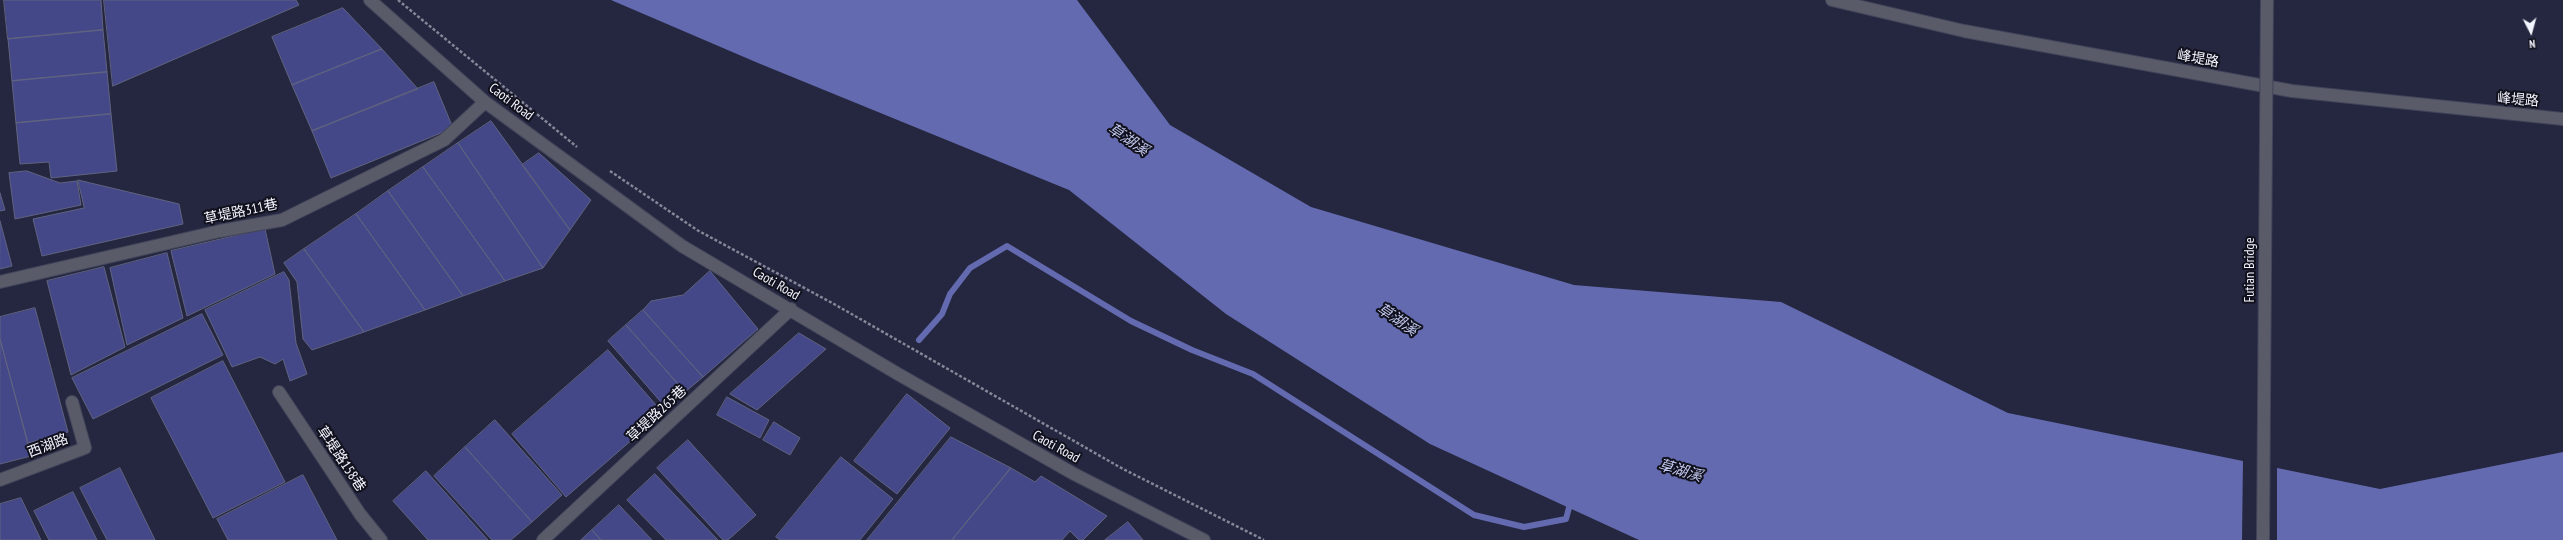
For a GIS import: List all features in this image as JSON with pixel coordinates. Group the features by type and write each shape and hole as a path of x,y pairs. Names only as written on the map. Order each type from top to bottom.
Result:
{"street":[{"name":"Caoti Road","path":"370,0 485,102 682,246 791,309 898,374 1074,474 1204,540"},
{"name":"峰堤路","path":"1832,0 1964,31 2292,91 2563,118"},
{"name":"Futian Bridge","path":"2263,540 2267,0"},
{"name":"草堤路311巷","path":"0,282 220,231 282,220 444,140 485,102"},
{"name":"草堤路265巷","path":"543,540 791,309"},
{"name":"草堤路158巷","path":"279,392 360,514 381,540"},
{"name":"西湖路","path":"0,480 85,448 72,402"}],"path":[{"path":"398,0 582,151"},
{"path":"607,169 697,230 834,304 1123,469 1264,540"}],"water":[{"name":"草湖溪","path":"611,0 1077,0 1170,125 1311,207 1574,285 1781,302 2008,413 2380,489 2563,452 2563,540 1639,540 1430,444 1226,314 1069,190 758,63"}],"pier":[{"path":"2243,459 2277,466 2277,540 2242,540"}],"building":[{"path":"4,0 101,0 103,30 8,39"},
{"path":"104,0 296,0 299,5 113,86"},
{"path":"343,8 382,49 292,85 272,37"},
{"path":"103,30 107,72 12,81 8,39"},
{"path":"382,49 418,89 312,131 292,85"},
{"path":"107,72 111,114 16,123 12,81"},
{"path":"434,82 453,128 331,178 312,131"},
{"path":"111,114 117,171 51,178 49,162 20,164 16,123"},
{"path":"491,121 570,230 543,268 458,143"},
{"path":"458,143 543,268 505,281 423,167"},
{"path":"539,153 591,200 570,230 522,165"},
{"path":"423,167 505,281 463,296 388,191"},
{"path":"27,171 60,183 77,181 81,205 15,219 9,173"},
{"path":"78,180 179,204 183,224 42,256 33,219 84,208"},
{"path":"388,191 463,296 425,310 356,214"},
{"path":"0,193 5,210 0,211"},
{"path":"356,214 425,310 364,332 304,249"},
{"path":"0,221 12,266 0,269"},
{"path":"265,229 275,274 187,316 171,251"},
{"path":"304,249 364,332 312,350 303,339 297,282 284,263"},
{"path":"167,253 183,318 127,345 110,268"},
{"path":"104,267 125,347 71,375 47,281"},
{"path":"710,271 758,329 703,377 643,310 651,301 683,295"},
{"path":"284,272 289,280 296,343 307,374 290,381 283,359 275,364 260,357 232,367 205,310"},
{"path":"35,308 68,432 28,443 0,339 0,317"},
{"path":"643,310 703,377 685,392 626,325"},
{"path":"202,314 223,355 93,419 72,378"},
{"path":"626,325 685,392 666,408 608,341"},
{"path":"799,333 826,349 757,410 730,394"},
{"path":"0,339 31,456 0,464"},
{"path":"608,350 663,413 566,497 512,434"},
{"path":"223,361 285,482 213,518 151,398"},
{"path":"907,394 950,428 897,494 854,461"},
{"path":"727,397 769,420 760,438 717,415"},
{"path":"495,420 562,495 532,522 465,447"},
{"path":"774,422 800,438 790,455 763,440"},
{"path":"951,437 1011,468 952,540 867,540"},
{"path":"688,440 756,515 728,540 723,540 657,468"},
{"path":"465,447 532,522 511,540 492,540 434,476"},
{"path":"841,457 893,499 860,540 780,540 776,537"},
{"path":"120,468 155,540 107,540 80,488"},
{"path":"1011,468 1035,482 1041,476 1107,516 1083,540 1079,540 1070,531 1062,540 952,540"},
{"path":"426,471 488,540 428,540 393,501"},
{"path":"655,474 718,540 666,540 627,500"},
{"path":"303,475 337,540 228,540 217,519"},
{"path":"73,492 97,540 49,540 34,511"},
{"path":"21,498 41,540 0,540 0,504"},
{"path":"619,505 652,540 601,540 592,530"},
{"path":"1128,522 1143,540 1105,540"},
{"path":"592,530 601,540 581,540"}],"waterway":[{"path":"919,340 942,314 950,294 970,268 1007,246 1131,321 1192,350 1253,374 1474,515 1524,527 1566,519 1571,500"}]}
